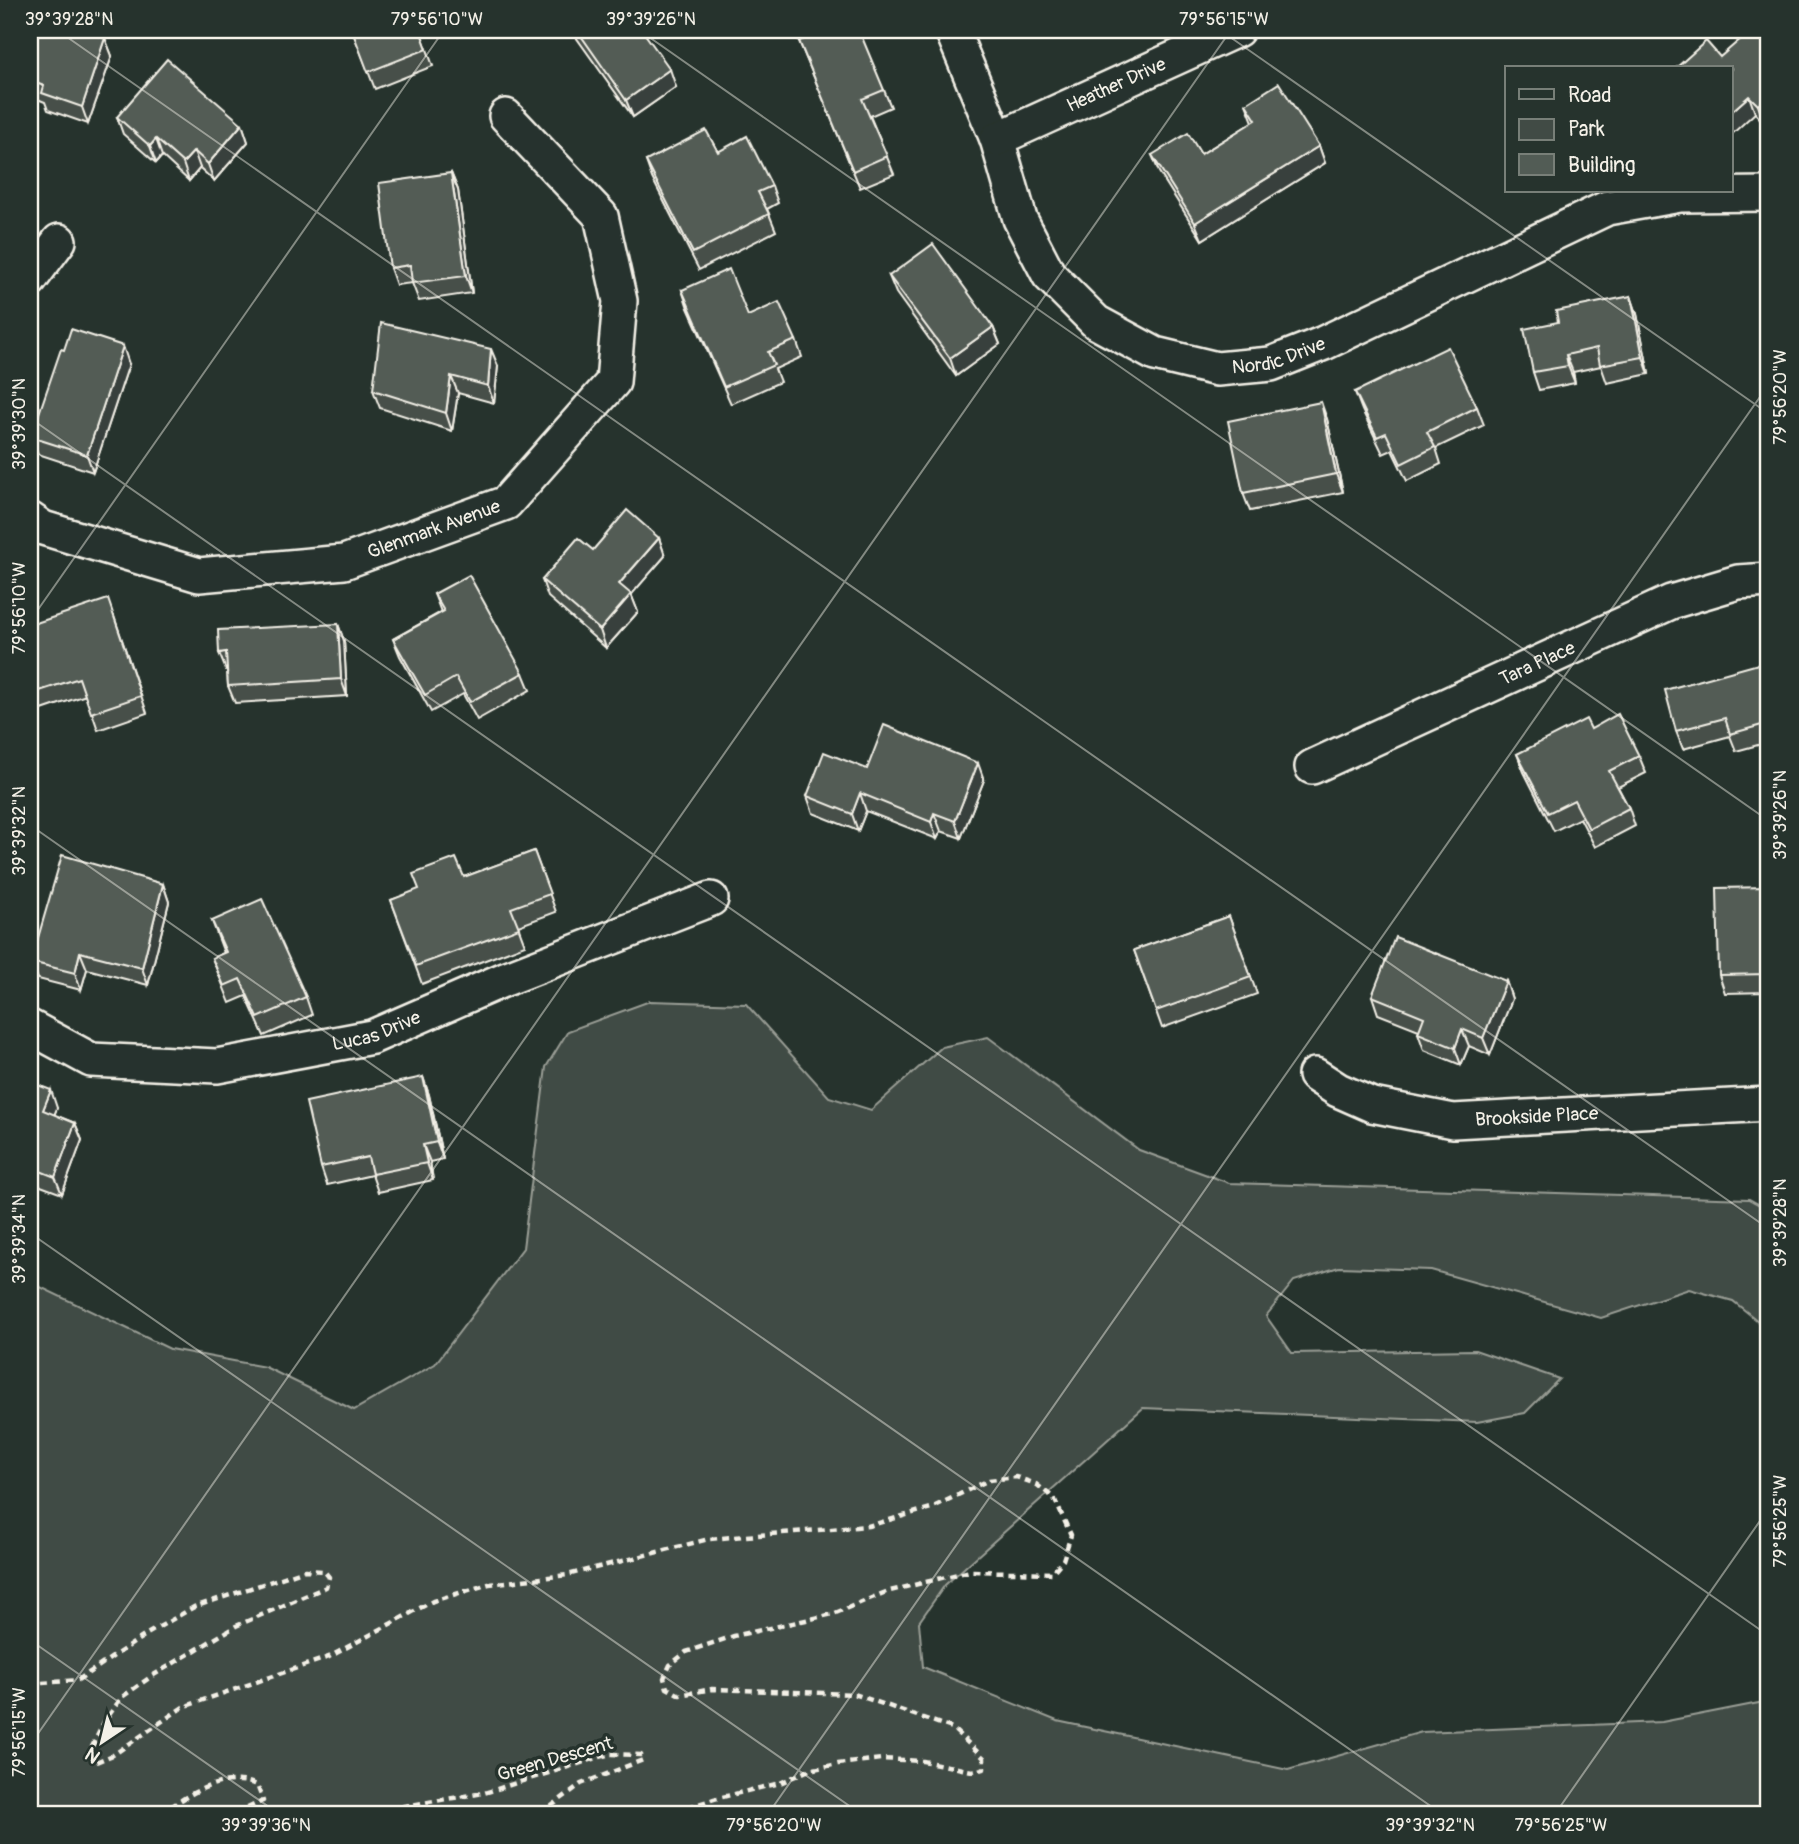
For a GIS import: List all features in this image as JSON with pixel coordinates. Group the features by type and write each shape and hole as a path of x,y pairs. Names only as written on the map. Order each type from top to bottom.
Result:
{"street":[{"name":"Nordic Drive","path":"952,30 997,139 1020,219 1049,275 1096,322 1155,354 1217,369 1270,364 1324,343 1607,208 1679,195 1769,194"},
{"name":"Heather Drive","path":"997,139 1237,30"},
{"name":"Glenmark Avenue","path":"30,519 43,528 199,575 344,562 506,503 613,382 620,301 601,216 506,116"},
{"path":"30,280 59,241"},
{"name":"Tara Place","path":"1312,767 1671,601 1738,582 1769,580"},
{"name":"Lucas Drive","path":"30,1027 90,1060 217,1066 359,1040 372,1037 505,979 710,899"},
{"name":"Brookside Place","path":"1315,1075 1338,1090 1372,1105 1453,1121 1769,1104"}],"path":[{"path":"30,1684 78,1680 147,1634 194,1607 305,1570 324,1571 329,1577 326,1587 236,1626 122,1697 104,1722 90,1751 96,1762 113,1755 183,1707 329,1657 433,1601 489,1584 567,1575 709,1539 868,1526 931,1508 989,1480 1016,1477 1036,1484 1054,1499 1071,1535 1063,1560 1052,1573 970,1571 886,1592 833,1614 734,1636 687,1652 670,1665 664,1678 667,1688 680,1695 724,1689 854,1694 952,1728 984,1758 984,1769 972,1771 922,1760 881,1759 838,1764 809,1770 780,1783 714,1798 692,1806 683,1814"},
{"name":"Green Descent","path":"355,1814 484,1793 610,1754 641,1755 643,1760 581,1784 541,1814"},
{"path":"161,1814 182,1798 216,1784 246,1780 257,1785 263,1801 233,1814"}],"green space":[{"path":"650,1001 746,1004 829,1097 871,1110 942,1047 988,1037 1139,1150 1229,1183 1749,1199 1769,1210 1769,1330 1733,1301 1689,1289 1601,1318 1431,1270 1339,1267 1294,1281 1266,1316 1292,1353 1475,1350 1559,1379 1525,1413 1477,1422 1143,1408 945,1585 919,1622 923,1667 1057,1721 1288,1770 1422,1732 1662,1722 1769,1701 1769,1814 30,1814 30,1282 170,1349 265,1367 354,1410 435,1364 523,1248 546,1067 568,1031"}],"building":[{"path":"30,30 81,30 105,38 82,107 42,93 44,86 30,81"},
{"path":"352,30 420,30 427,49 368,72"},
{"path":"577,30 642,30 670,69 626,100"},
{"path":"827,30 859,30 884,90 862,99 887,156 853,171 799,41"},
{"path":"1754,30 1769,46 1769,95 1758,105 1749,96 1732,111 1732,66 1678,66 1706,41 1720,57"},
{"path":"167,59 242,124 208,164 194,151 183,163 156,139 150,146 117,117"},
{"path":"1279,83 1319,146 1195,223 1152,155 1188,133 1201,154 1256,120 1246,104"},
{"path":"706,130 718,152 747,136 772,186 758,192 769,214 693,253 646,161"},
{"path":"451,173 466,276 412,283 410,265 390,268 379,183"},
{"path":"933,244 993,327 950,358 889,276"},
{"path":"729,269 748,316 779,302 796,340 768,352 774,365 724,387 682,290"},
{"path":"1631,296 1643,357 1600,365 1597,348 1566,355 1568,366 1533,372 1524,329 1558,322 1556,311"},
{"path":"381,323 491,349 488,386 451,376 446,413 373,390"},
{"path":"71,329 123,346 87,455 31,437 61,349 64,350"},
{"path":"1448,347 1477,407 1427,432 1435,447 1401,464 1386,433 1377,437 1355,392"},
{"path":"1321,402 1336,474 1243,493 1228,421"},
{"path":"627,510 659,538 619,584 631,594 600,630 542,580 578,538 593,550"},
{"path":"469,575 523,673 470,702 456,677 425,695 393,639 444,611 434,594"},
{"path":"108,599 141,696 91,713 79,678 30,694 30,625"},
{"path":"338,624 341,679 228,686 226,652 219,653 218,630"},
{"path":"1769,661 1769,723 1730,734 1725,718 1676,731 1665,690"},
{"path":"1618,714 1639,756 1609,771 1629,808 1589,829 1574,800 1548,813 1517,754 1586,719 1591,729"},
{"path":"884,725 978,763 955,821 934,813 931,822 860,793 852,814 807,796 824,752 867,769"},
{"path":"534,851 550,894 511,908 519,928 416,966 391,900 419,889 413,874 456,858 464,877"},
{"path":"62,855 163,884 142,968 80,952 75,973 31,962"},
{"path":"1769,887 1769,974 1719,975 1717,888"},
{"path":"262,899 306,997 258,1018 240,979 224,986 212,958 226,952 212,921"},
{"path":"1229,916 1251,977 1156,1011 1134,950"},
{"path":"1395,937 1506,981 1483,1038 1462,1029 1455,1048 1418,1033 1424,1017 1372,996"},
{"path":"423,1077 437,1142 423,1145 427,1163 372,1174 368,1157 321,1167 306,1102"},
{"path":"30,1082 51,1090 43,1110 75,1123 55,1177 30,1167"}]}
